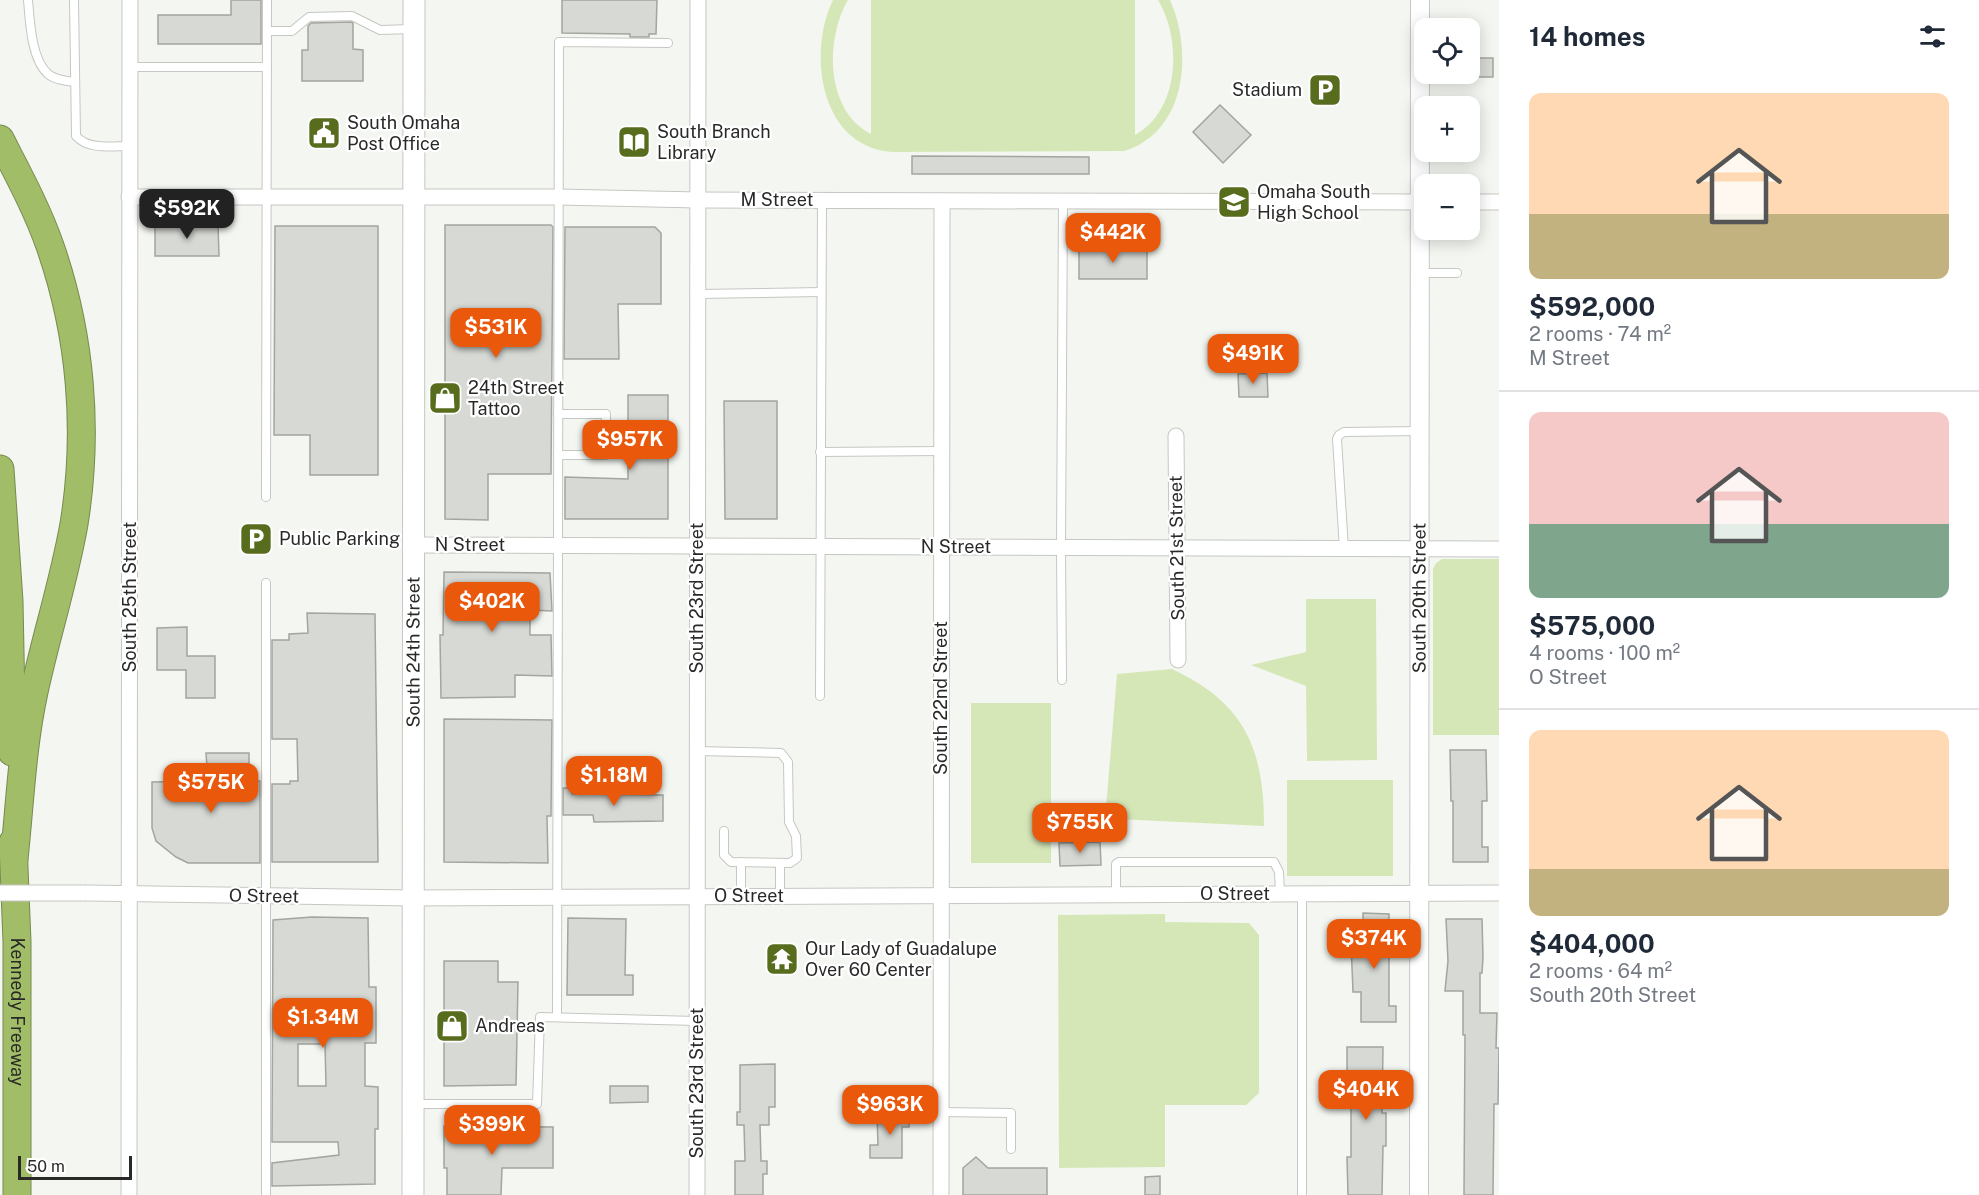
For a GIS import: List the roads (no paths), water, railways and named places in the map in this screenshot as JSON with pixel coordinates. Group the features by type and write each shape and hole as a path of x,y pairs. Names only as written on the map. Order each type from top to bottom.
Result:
{"highway":[{"path":"0,139 36,211 60,277 72,326 82,422 81,467 74,524 60,591 34,693 14,859"},
{"name":"Kennedy Freeway","path":"0,469 9,601 17,942 17,1195"}],"main road":[{"name":"South 24th Street","path":"413,1195 414,0"}],"street":[{"name":"South 25th Street","path":"129,1195 130,0"},
{"name":"South 23rd Street","path":"697,1195 698,0"},
{"name":"South 20th Street","path":"1420,0 1422,174"},
{"name":"M Street","path":"129,197 1414,202"},
{"name":"South 22nd Street","path":"941,1195 942,201"},
{"path":"1480,202 1499,202"},
{"name":"South 20th Street","path":"1419,1195 1421,240"},
{"name":"South 21st Street","path":"1176,436 1178,660"},
{"name":"N Street","path":"412,545 1499,549"},
{"name":"O Street","path":"0,893 412,898 1499,893"}],"lane":[{"path":"28,0 31,36 42,68 58,80 75,82"},
{"path":"74,0 76,136 81,142 90,145 129,146"},
{"path":"266,496 267,0"},
{"path":"267,32 292,32 309,17 352,16 380,30 413,29"},
{"path":"557,1017 559,42 668,43"},
{"path":"129,67 267,67"},
{"path":"819,696 822,200"},
{"path":"1062,680 1063,201"},
{"path":"1420,273 1456,273"},
{"path":"698,294 821,292"},
{"path":"558,414 606,414 606,455 558,455"},
{"path":"1344,549 1336,439 1344,432 1420,431"},
{"path":"820,452 941,451"},
{"path":"266,583 266,1195"},
{"path":"697,751 781,753 788,762 789,822 796,836 797,858 790,863 731,862 724,855 724,831"},
{"path":"741,862 741,896"},
{"path":"1116,894 1116,864 1274,862 1279,872 1280,894"},
{"path":"780,863 780,896"},
{"path":"1302,894 1302,1195"},
{"path":"413,1104 537,1104 540,1017 697,1021"},
{"path":"941,1112 1011,1113 1011,1149"}],"place":[{"name":"Stadium","path":"1325,90"},
{"name":"South Omaha Post Office","path":"324,133"},
{"name":"South Branch Library","path":"634,142"},
{"name":"Omaha South High School","path":"1234,202"},
{"name":"24th Street Tattoo","path":"445,398"},
{"name":"Public Parking","path":"256,539"},
{"name":"Our Lady of Guadalupe Over 60 Center","path":"782,959"},
{"name":"Andreas","path":"452,1026"}]}
